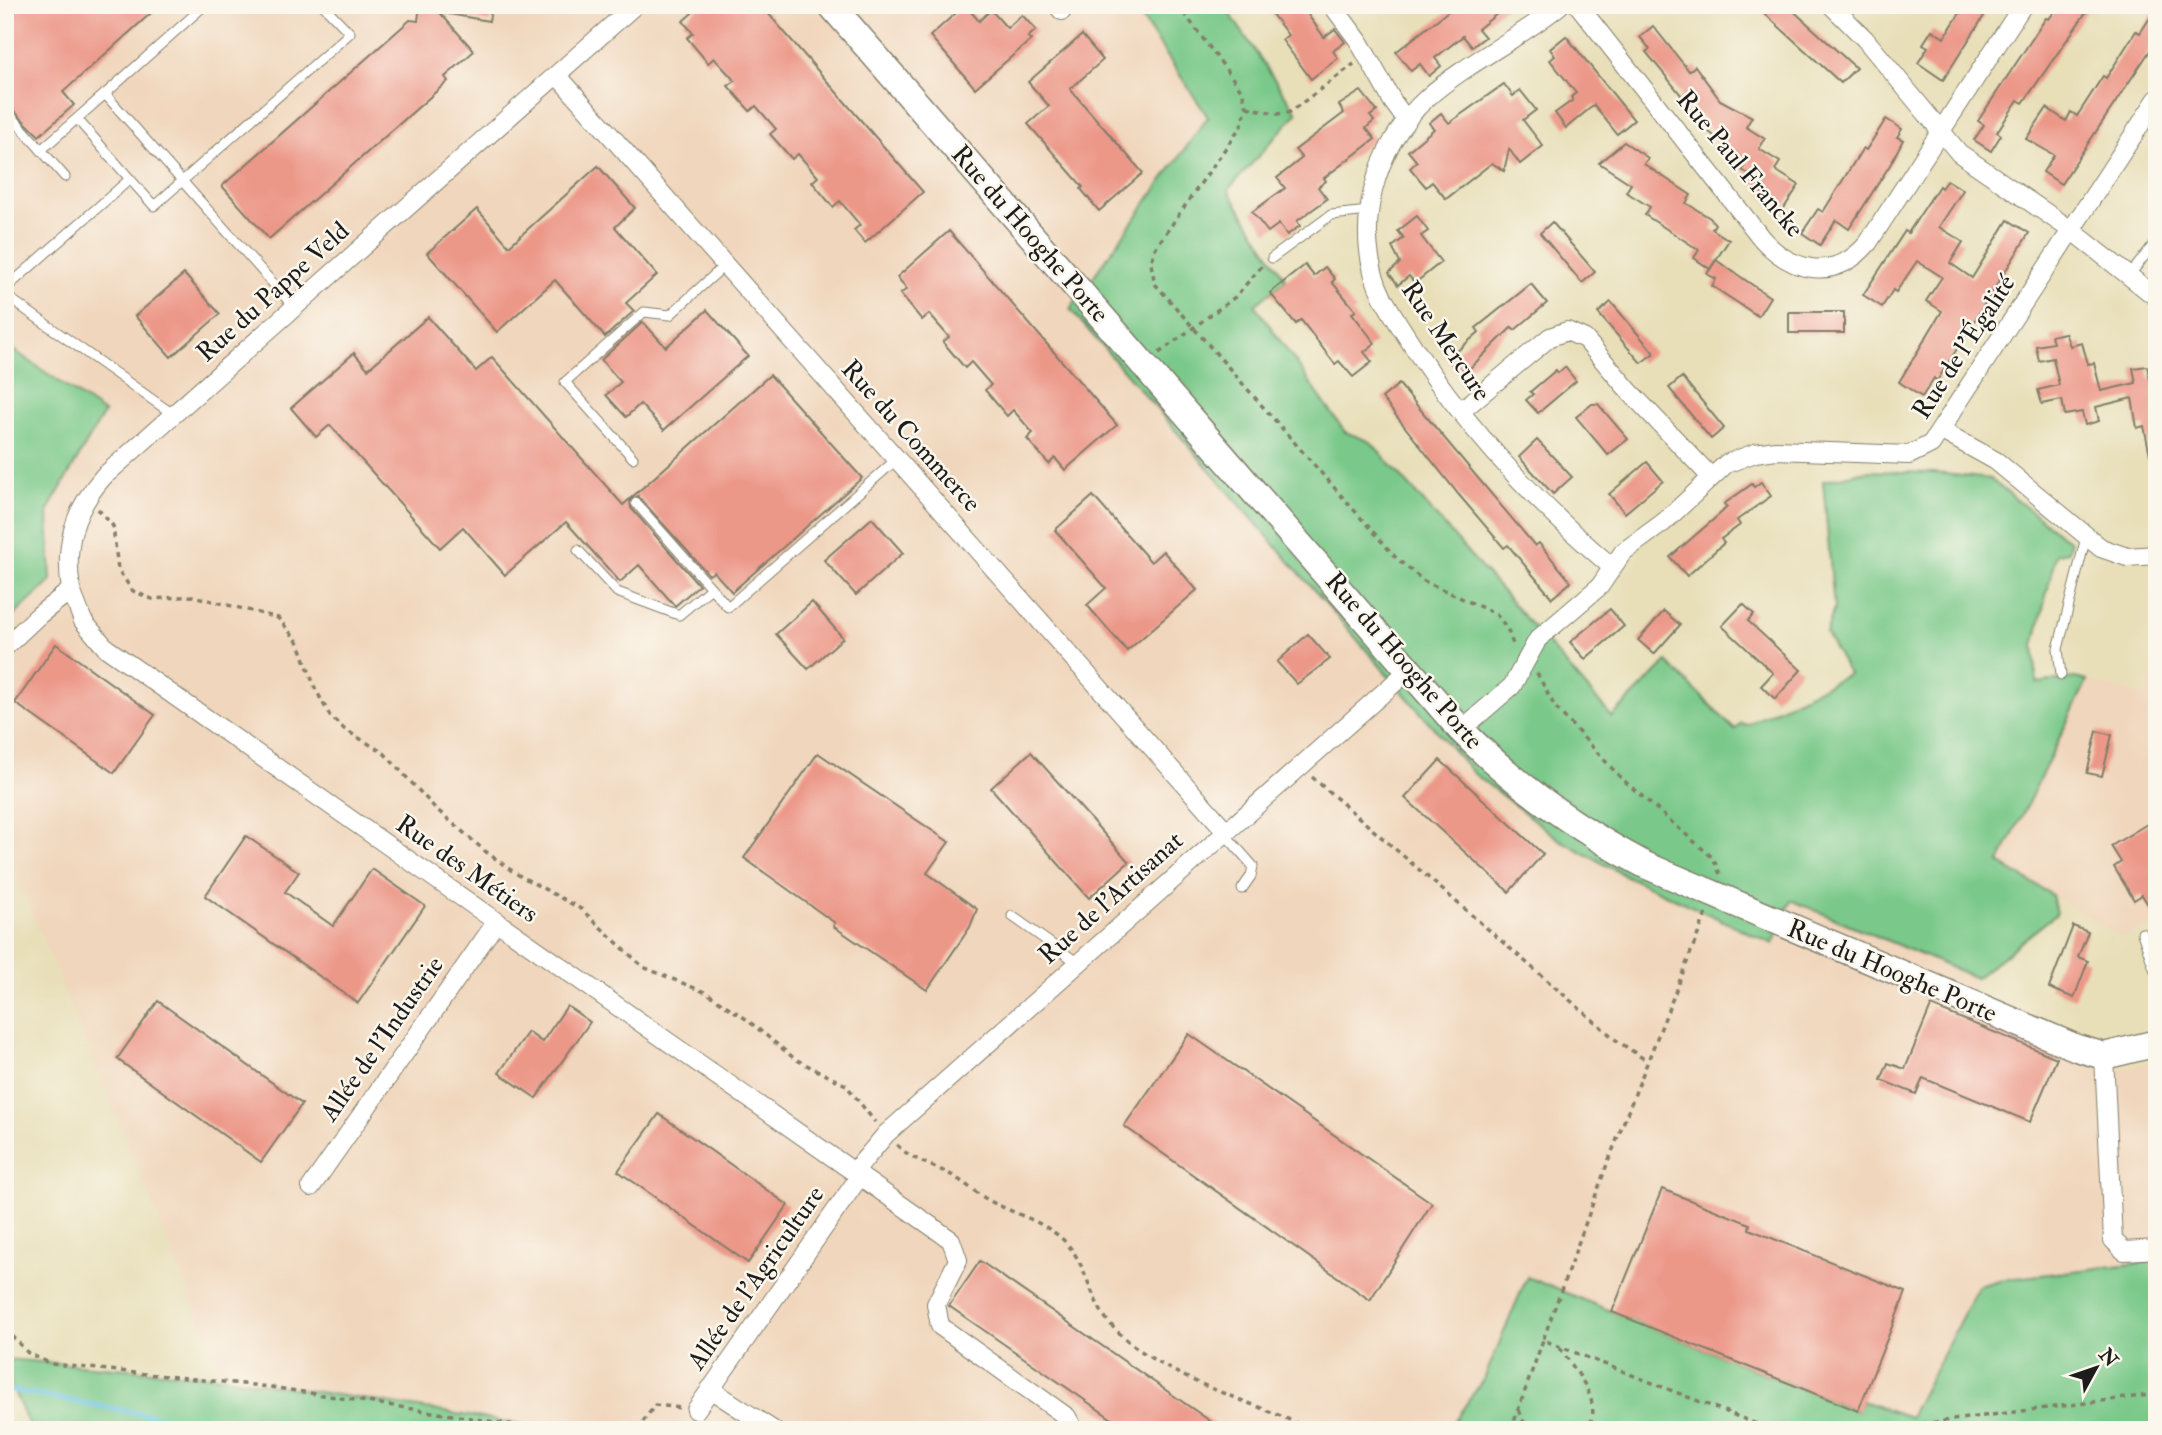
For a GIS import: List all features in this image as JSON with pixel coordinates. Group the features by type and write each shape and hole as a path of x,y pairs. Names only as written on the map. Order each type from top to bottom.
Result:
{"street":[{"name":"Rue du Pappe Veld","path":"71,590 69,541 75,520 85,499 111,470 635,5"},
{"name":"Rue du Hooghe Porte","path":"831,5 1461,730 1517,781 1578,826 1637,860 1714,896 2077,1048 2104,1056"},
{"path":"1332,5 1367,55 1392,102 1407,121"},
{"name":"Rue Mercure","path":"1560,5 1436,90 1407,121 1381,169 1369,211 1367,246 1377,288 1461,411 1499,458 1544,506 1612,567"},
{"name":"Rue Paul Francke","path":"1578,5 1762,239 1784,259 1801,268 1839,264 1863,249 2023,5"},
{"path":"1830,5 1865,39 1940,132 1966,159 2071,230 2157,298"},
{"name":"Rue du Commerce","path":"557,75 1225,832"},
{"name":"Rue de l'Égalité","path":"1461,730 1512,686 1538,639 1600,586 1623,552 1671,515 1726,464 1765,451 1909,455 1924,449 1942,431 2157,99"},
{"path":"1461,411 1550,337 1560,332 1573,332 1585,339 1630,393 1710,476"},
{"path":"1942,431 1996,461 2086,537 2119,556 2157,555"},
{"path":"5,647 71,590"},
{"name":"Rue des Métiers","path":"71,590 83,621 106,648 955,1245 958,1259 956,1269 935,1310 944,1330 1067,1417 1074,1430"},
{"name":"Rue de l'Artisanat","path":"857,1174 886,1134 1409,670"},
{"name":"Allée de l’Industrie","path":"310,1187 497,922"},
{"path":"2157,1044 2104,1056 2113,1240 2124,1251 2157,1249"},
{"name":"Allée de l'Agriculture","path":"696,1410 857,1174"},
{"path":"710,1389 773,1430"}],"lane":[{"path":"41,150 205,5"},
{"path":"77,119 154,206 350,33 323,5"},
{"path":"106,94 294,307"},
{"path":"5,109 65,177"},
{"path":"5,289 130,179"},
{"path":"1272,258 1331,215 1369,211"},
{"path":"2129,276 2157,240"},
{"path":"633,457 565,382 644,312 670,315 725,265"},
{"path":"5,295 174,415"},
{"path":"636,503 728,607 897,458"},
{"path":"2061,675 2058,649 2086,537"},
{"path":"578,550 617,592 679,615 711,589"},
{"path":"1225,832 1252,866 1251,876 1241,889"},
{"path":"1012,916 1078,963"},
{"path":"2142,933 2157,977"}],"path":[{"path":"1178,5 1236,83 1247,107 1241,126 1152,257 1154,284 1397,559 1424,580 1496,614 1524,664 1539,675 1555,707 1621,778 1713,858 1720,874 1714,896 1647,1061 1511,1430"},
{"path":"1247,107 1278,114 1290,112 1367,55"},
{"path":"1144,365 1235,297 1272,258"},
{"path":"85,499 113,526 118,570 132,591 152,599 193,596 278,618 299,643 315,688 330,716 344,729 384,753 435,808 485,851 515,873 581,909 643,967 707,993 746,1019 795,1059 846,1085 886,1134 910,1157 952,1175 985,1198 1026,1216 1063,1239 1084,1266 1096,1300 1110,1324 1170,1369 1196,1384 1311,1430"},
{"path":"1300,766 1616,1040 1647,1061"},
{"path":"5,1328 28,1353 51,1364 251,1384 548,1430"},
{"path":"1543,1340 1772,1430"},
{"path":"1558,1346 1590,1395 1592,1410 1586,1430"},
{"path":"1873,1430 2157,1394"},
{"path":"637,1430 655,1405 696,1410"},
{"path":"1518,1408 1527,1430"}],"shaded area":[{"path":"5,5 1133,5 1208,117 1070,309 1473,773 1560,839 1624,875 1773,944 1791,900 1976,978 1963,1010 2057,1051 2085,1068 2119,1070 2157,1059 2157,1261 1999,1280 1978,1286 1910,1418 1862,1401 1858,1411 1527,1278 1485,1377 1448,1430 558,1430 224,1377 5,848 5,624 51,581 48,510 103,413 5,344"},
{"path":"2157,653 2157,925 2121,937 1999,863 2087,681 2146,696"}],"green space":[{"path":"1133,5 1224,5 1297,113 1228,190 1286,280 1255,305 1345,432 1371,442 1612,717 1667,662 1735,730 1741,723 1746,725 1849,674 1826,634 1834,608 1823,481 1866,471 1935,473 1990,479 2070,542 2068,552 2056,554 2034,646 2037,683 2075,678 2087,681 1999,863 2052,895 2056,914 1976,978 1791,900 1773,944 1624,875 1560,840 1473,773 1070,309 1208,117"},
{"path":"5,344 104,413 48,510 51,581 5,624"},
{"path":"2157,1261 2157,1430 1448,1430 1485,1377 1527,1277 1857,1411 1862,1401 1910,1417 1978,1286 1999,1280"},
{"path":"5,1359 224,1377 558,1430 31,1430 5,1371"}],"building":[{"path":"5,5 160,5 63,92 74,105 39,136 5,102 5,82 11,77 5,70"},
{"path":"420,5 433,5 474,51 445,77 448,81 269,239 222,186 410,20 418,21"},
{"path":"443,5 492,5 489,21 443,13"},
{"path":"701,5 761,5 923,192 865,243 854,230 860,225 840,201 833,207 812,182 818,177 798,154 792,159 770,134 776,129 756,106 750,111 728,86 735,81 714,58 708,63 687,38 693,33 683,21"},
{"path":"965,5 979,21 991,10 1007,28 1022,15 1036,30 1028,37 1031,40 975,88 930,36"},
{"path":"1265,5 1301,5 1324,37 1335,29 1345,42 1333,51 1338,58 1311,79 1282,40 1288,35"},
{"path":"1456,5 1508,5 1478,29 1485,37 1472,47 1463,36 1435,58 1441,66 1429,76 1420,64 1411,71 1396,52"},
{"path":"1755,5 1787,5 1856,68 1841,83"},
{"path":"1965,5 1985,5 1980,13 1984,16 1943,80 1918,63 1928,47 1923,44 1932,30 1944,38"},
{"path":"2059,5 2078,5 2087,11 2023,103 2018,100 1997,132 2001,135 1991,151 1974,140 1984,125 1978,121 2046,18 2049,19"},
{"path":"2157,7 2157,40 2061,184 2043,172 2054,155 2026,139 2047,108 2066,121 2071,112 2077,116 2103,76 2106,78 2136,31 2140,33"},
{"path":"1653,26 1689,71 1695,66 1720,100 1752,117 1746,127 1765,139 1759,149 1780,162 1775,170 1799,185 1782,211 1766,200 1768,197 1761,192 1763,189 1746,178 1749,174 1742,170 1744,166 1727,155 1730,152 1723,147 1725,144 1709,132 1711,129 1704,124 1706,121 1677,100 1682,96 1646,52 1650,49 1640,37"},
{"path":"1082,35 1103,60 1070,89 1143,173 1099,211 1081,189 1083,187 1028,124 1049,106 1028,82"},
{"path":"1566,36 1634,120 1617,134 1594,105 1566,128 1555,113 1573,100 1571,97 1576,93 1550,60 1555,56 1550,49"},
{"path":"1504,84 1513,96 1520,90 1536,110 1523,120 1543,146 1520,164 1509,149 1504,171 1492,163 1446,199 1432,182 1426,187 1410,168 1417,162 1408,151 1434,129 1429,123 1441,113 1449,123"},
{"path":"1361,91 1377,111 1370,116 1374,121 1366,128 1375,139 1324,178 1326,181 1318,187 1327,199 1297,221 1300,226 1287,235 1279,224 1268,232 1252,212 1285,188 1277,178 1302,158 1295,150 1344,113 1339,105"},
{"path":"1886,119 1902,129 1897,137 1903,140 1890,165 1849,229 1836,220 1820,245 1802,233 1818,209 1823,212 1863,148 1866,150"},
{"path":"1624,142 1648,158 1644,164 1691,195 1686,203 1710,218 1715,224 1712,229 1729,240 1710,269 1694,258 1699,250 1645,215 1650,207 1626,192 1631,184 1599,163"},
{"path":"598,166 635,208 615,227 657,275 626,303 634,311 605,337 555,280 497,332 427,253 477,209 509,246"},
{"path":"1947,180 1963,190 1939,227 1963,242 1950,263 1972,278 2008,220 2029,233 1937,381 1934,378 1922,397 1899,382 1942,311 1926,301 1942,277 1917,261 1882,307 1863,295 1905,231 1908,233 1939,186 1941,188"},
{"path":"1417,216 1428,231 1421,236 1441,262 1415,283 1409,276 1398,285 1389,273 1400,263 1392,247 1404,238 1398,231"},
{"path":"1552,222 1595,272 1582,283 1540,233"},
{"path":"949,231 1117,425 1065,470 1055,458 1049,464 1027,439 1033,433 1013,410 1007,416 985,390 991,385 971,362 965,368 943,342 949,337 929,314 922,320 900,294 907,289 897,277"},
{"path":"1716,260 1770,297 1758,316 1712,286 1716,279 1707,274"},
{"path":"1305,265 1314,276 1325,267 1335,279 1332,282 1356,311 1352,313 1375,343 1364,352 1372,362 1353,377 1339,361 1335,364 1301,320 1296,324 1270,293"},
{"path":"184,274 220,314 171,357 135,316"},
{"path":"1531,284 1547,303 1515,330 1512,327 1468,370 1465,367 1459,372 1448,359 1479,332 1476,328"},
{"path":"1611,302 1654,353 1641,363 1598,313"},
{"path":"707,310 748,356 664,430 640,404 626,417 606,395 621,382 601,360 643,322 666,347"},
{"path":"1789,312 1844,312 1844,333 1789,333"},
{"path":"428,317 476,371 492,357 623,505 770,375 862,478 732,592 714,572 709,575 638,496 630,500 631,508 699,585 675,606 639,565 620,582 566,522 505,575 463,527 440,548 330,425 316,437 291,408 354,353 368,369"},
{"path":"2065,333 2070,346 2082,343 2088,364 2094,363 2101,391 2136,383 2133,368 2147,366 2150,379 2157,377 2157,454 2150,455 2144,426 2137,428 2132,398 2096,407 2099,421 2085,425 2082,412 2065,415 2062,400 2042,404 2038,390 2059,385 2053,358 2039,361 2036,346 2053,343 2051,336"},
{"path":"1565,367 1576,381 1538,413 1526,400 1533,394 1530,392 1556,370 1558,373"},
{"path":"1682,377 1724,428 1711,439 1669,388"},
{"path":"1399,384 1535,546 1539,543 1571,582 1552,598 1508,545 1504,548 1382,398"},
{"path":"1592,404 1598,404 1628,439 1608,455 1576,417"},
{"path":"1537,440 1572,477 1553,494 1519,457"},
{"path":"1647,462 1663,481 1625,513 1609,494"},
{"path":"1761,482 1771,496 1737,520 1740,525 1721,539 1724,543 1687,576 1670,557 1721,513 1727,507 1724,504 1752,484 1754,487"},
{"path":"1093,496 1151,562 1163,551 1197,590 1127,651 1087,605 1106,588 1055,530"},
{"path":"872,518 903,553 856,595 824,560"},
{"path":"812,602 843,638 808,669 776,634"},
{"path":"1743,604 1754,614 1748,621 1801,670 1775,699 1761,686 1773,673 1722,626"},
{"path":"1610,609 1624,626 1585,659 1570,642"},
{"path":"1664,611 1680,625 1654,654 1638,640"},
{"path":"1308,634 1330,659 1297,684 1277,662"},
{"path":"56,644 155,715 114,773 15,703"},
{"path":"2097,731 2112,735 2102,776 2087,773"},
{"path":"1031,752 1129,862 1089,898 991,788"},
{"path":"818,753 949,842 927,873 977,909 970,927 927,990 833,926 835,923 744,858"},
{"path":"1440,760 1543,854 1509,892 1405,798"},
{"path":"2157,818 2157,919 2142,895 2134,900 2114,867 2121,862 2111,846"},
{"path":"246,836 299,872 285,892 333,926 372,869 425,906 358,1003 205,896"},
{"path":"2073,926 2088,932 2078,957 2088,961 2074,998 2049,988"},
{"path":"158,1001 302,1104 261,1162 117,1059"},
{"path":"567,1006 590,1022 536,1098 499,1073 528,1032 542,1042"},
{"path":"1931,1006 2057,1058 2030,1122 1923,1078 1916,1094 1881,1080 1888,1063 1905,1069"},
{"path":"1189,1034 1432,1203 1370,1300 1124,1126"},
{"path":"659,1114 788,1205 748,1263 618,1171"},
{"path":"1662,1189 1750,1224 1749,1229 1906,1292 1858,1411 1612,1312"},
{"path":"980,1261 1223,1430 1104,1430 1112,1419 949,1306"}],"waterway":[{"path":"5,1389 232,1430"},
{"path":"2135,1430 2157,1427"}]}
